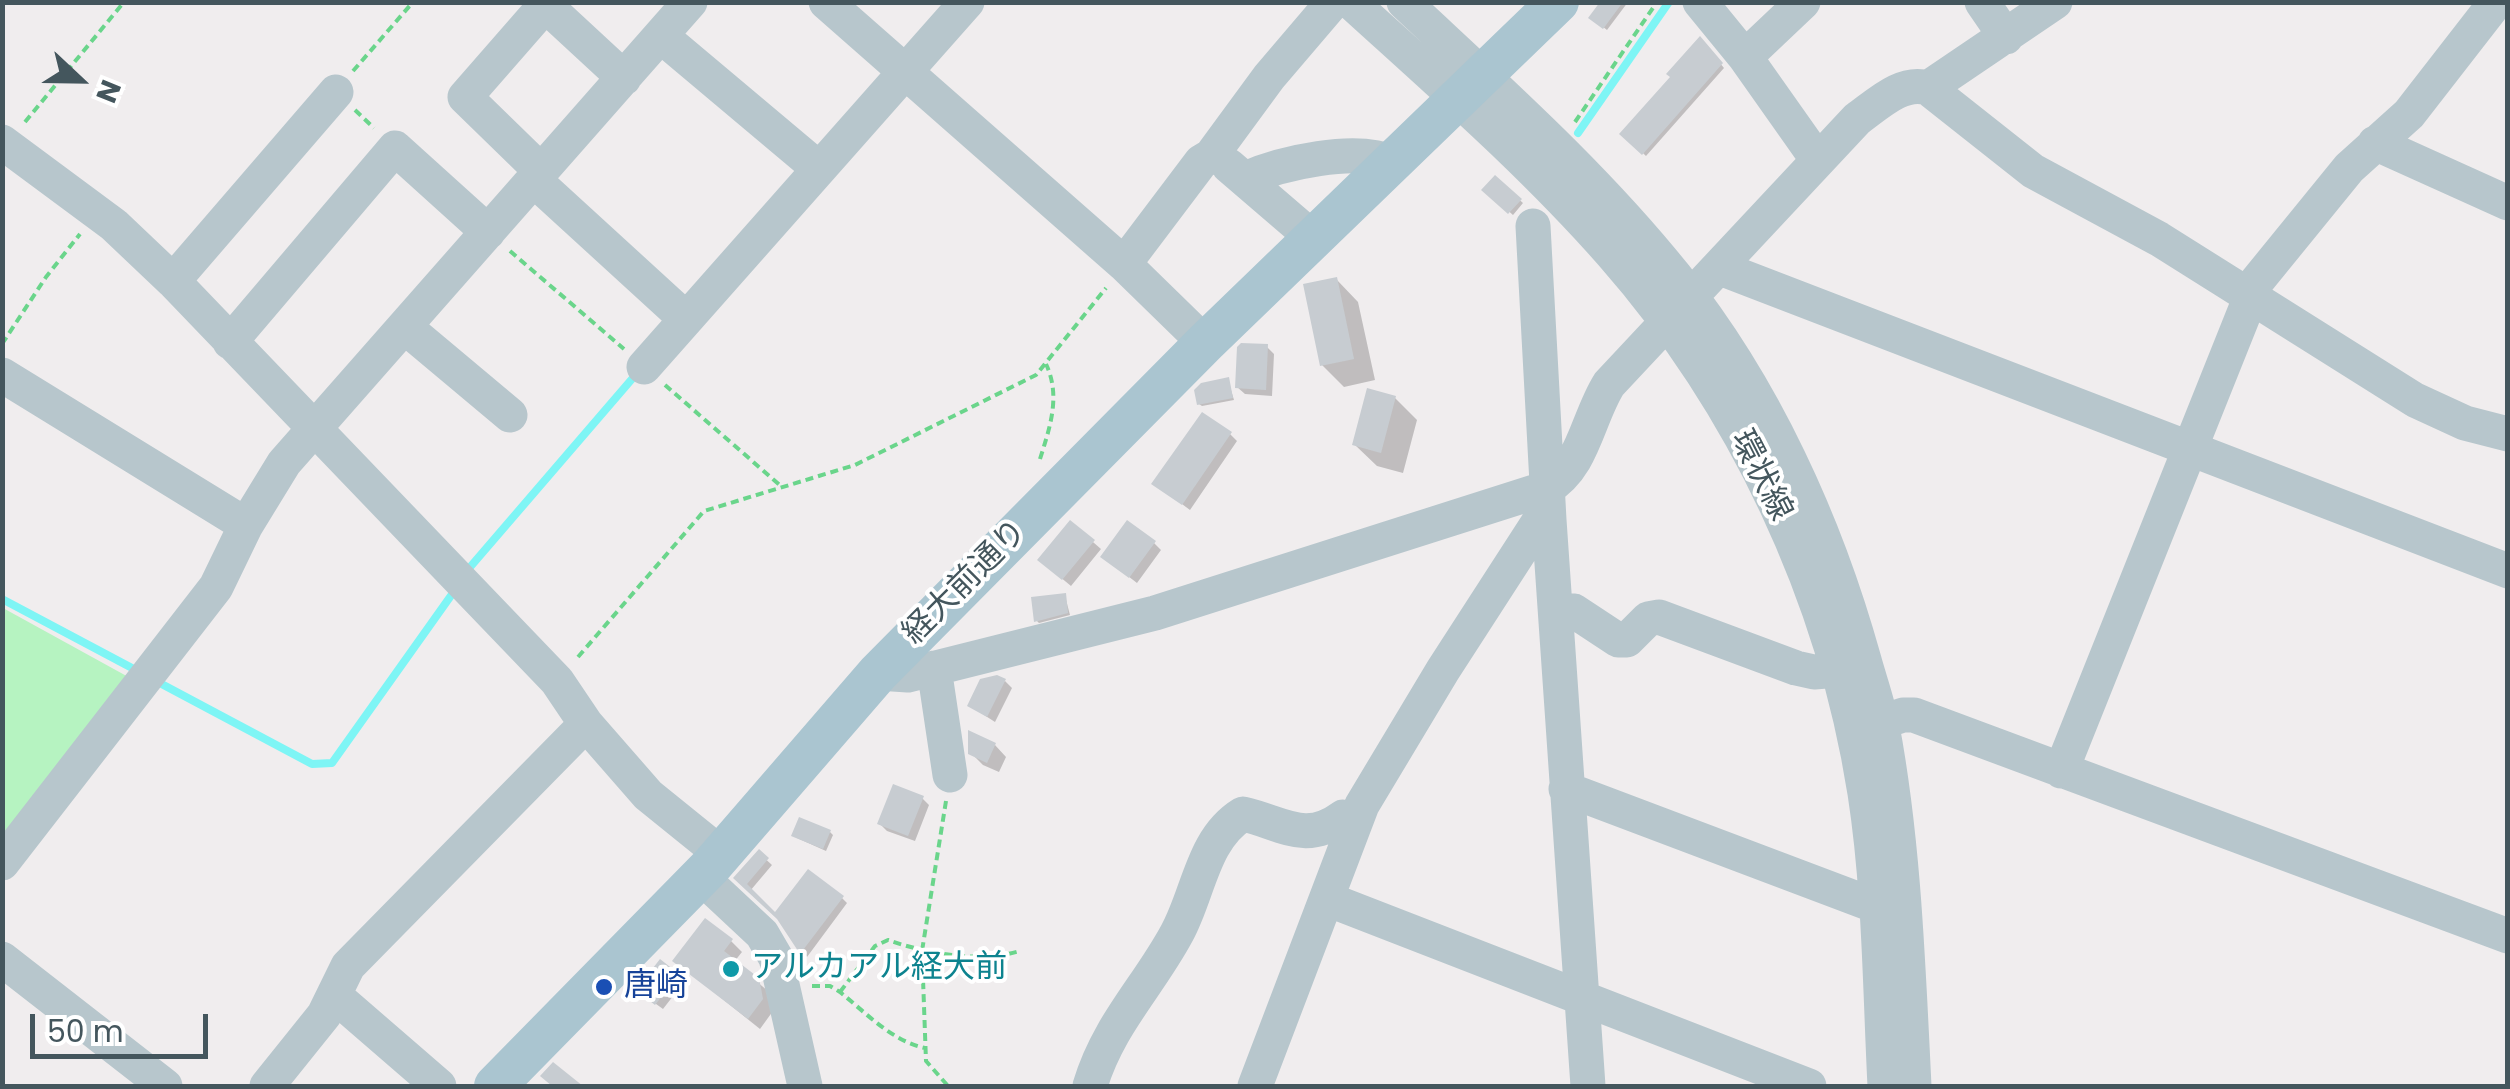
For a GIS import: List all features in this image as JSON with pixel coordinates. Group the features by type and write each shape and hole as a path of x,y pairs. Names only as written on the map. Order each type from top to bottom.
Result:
{"main road":[{"name":"経大前通り","path":"495,1086 711,866 878,672 1205,343 1558,2"}],"street":[{"path":"2,863 216,586 246,525 284,463 690,2"},
{"path":"826,2 1124,264 1205,343"},
{"path":"644,367 966,2"},
{"path":"1124,264 1268,77 1332,2"},
{"name":"環状線","path":"1351,2 1471,88 1595,186 1691,297 1754,393 1811,508 1837,572 1882,722 1905,916 1914,1086"},
{"name":"環状線","path":"1404,2 1667,323 1726,410 1806,574 1838,670 1865,794 1876,906 1885,1086"},
{"path":"1700,2 1745,57 1817,160"},
{"path":"1745,57 1803,2"},
{"path":"1982,2 2006,37"},
{"path":"1928,88 2056,2"},
{"path":"2061,771 2257,281 2349,168 2409,114 2496,2"},
{"path":"624,78 546,4 465,97 538,175 686,319"},
{"path":"660,36 818,168"},
{"path":"1255,1086 1356,820 1444,670 1574,465 1609,384 1817,160 1857,119 1887,98 1911,86 1928,88 2033,172 2159,239 2415,400 2466,423 2508,434"},
{"path":"173,281 336,92"},
{"path":"2376,143 2508,203"},
{"path":"230,342 395,148 488,232"},
{"path":"5,150 114,225 173,281 557,681 586,724 711,866 762,934 779,972 804,1086"},
{"path":"1212,154 1314,239"},
{"path":"1244,179 1262,171 1350,155 1376,155 1393,162"},
{"path":"1533,226 1588,1086"},
{"path":"1720,268 2508,571"},
{"path":"405,326 510,415"},
{"path":"2,375 246,525"},
{"path":"878,672 896,676 934,668 1156,613 1548,504"},
{"path":"1556,610 1574,611 1618,640 1627,640 1648,619 1659,617 1796,668 1814,672 1838,670"},
{"path":"934,668 950,775"},
{"path":"1882,722 1902,714 1914,715 2508,936"},
{"path":"267,1086 324,1016 348,966 586,724"},
{"path":"1566,788 1876,906"},
{"path":"1090,1086 1120,1018 1179,930 1205,862 1229,822 1243,814 1303,833 1319,832 1342,817 1356,820"},
{"path":"1327,899 1809,1086"},
{"path":"2,958 165,1086"},
{"path":"335,996 439,1086"}],"path":[{"path":"5,150 124,2"},
{"path":"395,148 336,92 412,2"},
{"path":"1568,132 1658,2"},
{"path":"2,344 46,277 97,214"},
{"path":"557,681 704,511 855,465 1036,375 1124,264"},
{"path":"1041,458 1054,397 1054,382 1046,364"},
{"path":"948,1086 926,1062 922,951 950,775"},
{"path":"840,992 875,946 888,940 922,951 998,958 1020,951"},
{"path":"779,972 830,986 896,1036 910,1045 926,1048"}],"green space":[{"path":"2,608 132,679 3,847"}],"building":[{"path":"1600,2 1623,2 1603,29 1588,18"},
{"path":"1700,36 1723,63 1642,155 1619,134"},
{"path":"1495,175 1522,199 1508,214 1481,190"},
{"path":"1337,277 1354,359 1320,366 1303,284"},
{"path":"1241,343 1268,344 1266,390 1235,388 1237,347"},
{"path":"1229,377 1233,398 1197,405 1194,390 1201,383"},
{"path":"1367,388 1396,396 1381,453 1352,445"},
{"path":"1202,412 1232,432 1182,505 1151,484"},
{"path":"1070,520 1095,540 1062,580 1037,560"},
{"path":"1127,520 1156,541 1129,578 1100,557"},
{"path":"1066,593 1068,613 1034,622 1031,597"},
{"path":"997,675 1006,679 987,717 967,706 980,679"},
{"path":"968,730 996,743 987,763 968,754"},
{"path":"893,784 924,796 908,836 877,824"},
{"path":"799,817 831,830 823,849 791,836"},
{"path":"759,849 769,858 747,884 775,912 808,869 844,896 800,954 777,919 733,878"},
{"name":"アルカアル経大前","path":"705,918 733,939 724,951 759,978 763,999 748,1019 672,961"},
{"path":"660,959 679,974 655,1005 636,990"},
{"path":"553,1062 583,1086 552,1086 540,1076"}],"waterway":[{"path":"1578,133 1669,2"},
{"path":"465,573 638,372"},
{"path":"156,681 312,764 332,763 455,590"},
{"path":"2,599 132,668"}],"place":[{"name":"アルカアル経大前","path":"731,969"},
{"name":"唐崎","path":"604,987"}]}
